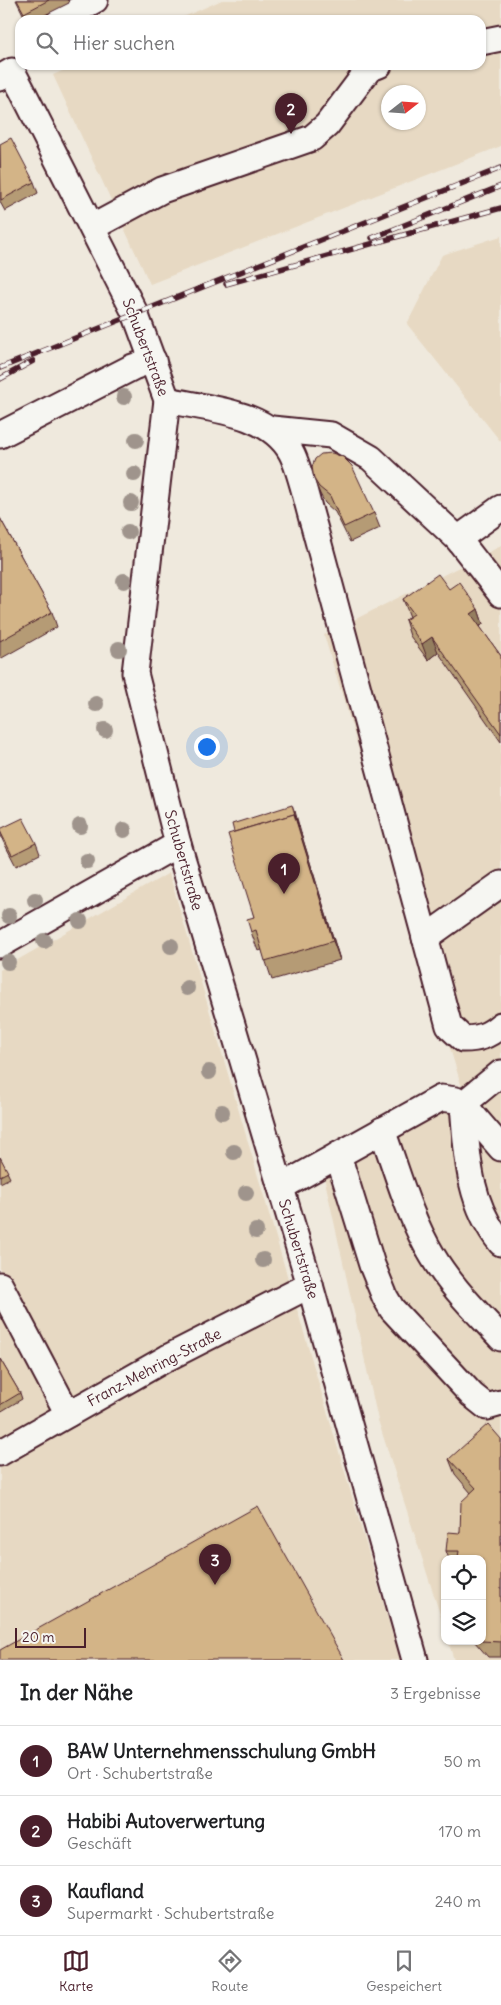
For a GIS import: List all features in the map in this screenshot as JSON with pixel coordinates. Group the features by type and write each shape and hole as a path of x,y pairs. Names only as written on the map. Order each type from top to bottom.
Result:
{"street":[{"path":"69,15 95,0"},
{"path":"486,41 501,38"},
{"name":"Schubertstraße","path":"11,67 135,313 167,400 135,673 178,844 310,1285 415,1660"},
{"path":"93,227 162,190 312,138 327,125 368,70"},
{"path":"0,435 133,367 153,360"},
{"path":"167,400 238,415 272,429 331,435 363,453 371,458 458,539 501,594"},
{"path":"272,429 292,453 311,517 449,1026 462,1039 476,1039 490,1035 501,1025"},
{"path":"458,539 501,508"},
{"path":"0,945 178,844"},
{"path":"425,938 501,884"},
{"path":"463,1104 501,1073"},
{"path":"281,1187 441,1098 456,1100 463,1104 501,1148"},
{"path":"463,1104 471,1182 484,1217 501,1243"},
{"path":"382,1130 418,1228 432,1256 452,1284 501,1338"},
{"path":"338,1155 372,1265 392,1309 472,1396 487,1406 501,1403"},
{"path":"0,1285 8,1323 68,1414"},
{"name":"Franz-Mehring-Straße","path":"0,1453 167,1358 310,1285"}],"shaded area":[{"path":"222,0 501,0 501,146 150,284 53,75 64,70 486,70 486,15 188,15"},
{"path":"501,236 501,442 407,324 442,255"},
{"path":"501,546 501,1660 454,1660 449,1645 486,1645 486,1555 441,1555 441,1617 378,1420 323,1172 463,1091 324,635"},
{"path":"169,873 400,1660 0,1660 0,970"}],"building":[{"path":"17,0 49,0 24,13"},
{"path":"11,138 34,182 1,200 0,144"},
{"path":"332,453 343,457 352,466 374,513 344,527 330,496 319,487 314,479 312,467 315,459 321,454"},
{"path":"0,518 52,612 0,641"},
{"path":"438,574 449,589 459,582 478,609 471,614 501,656 501,734 432,637 422,644 405,620 414,614 403,599"},
{"path":"292,805 299,827 294,814 234,832 232,824"},
{"path":"294,814 333,941 265,961 256,930 251,932 247,919 254,917 228,834"},
{"path":"23,818 36,843 12,855 0,829"},
{"path":"0,1157 8,1172 0,1176"},
{"path":"0,1359 20,1393 0,1405"},
{"path":"488,1424 501,1439 501,1642 486,1641 486,1555 458,1555 459,1551 446,1551 448,1532 460,1533 461,1502 476,1488 449,1459"},
{"path":"258,1506 344,1660 0,1660 0,1650"}],"railway":[{"path":"0,368 501,168"},
{"path":"372,238 501,186"},
{"path":"226,284 501,208"},
{"path":"0,379 33,361"}],"place":[{"name":"Habibi Autoverwertung","path":"291,134"},
{"name":"BAW Unternehmensschulung GmbH","path":"284,894"},
{"name":"Kaufland","path":"215,1585"}]}
